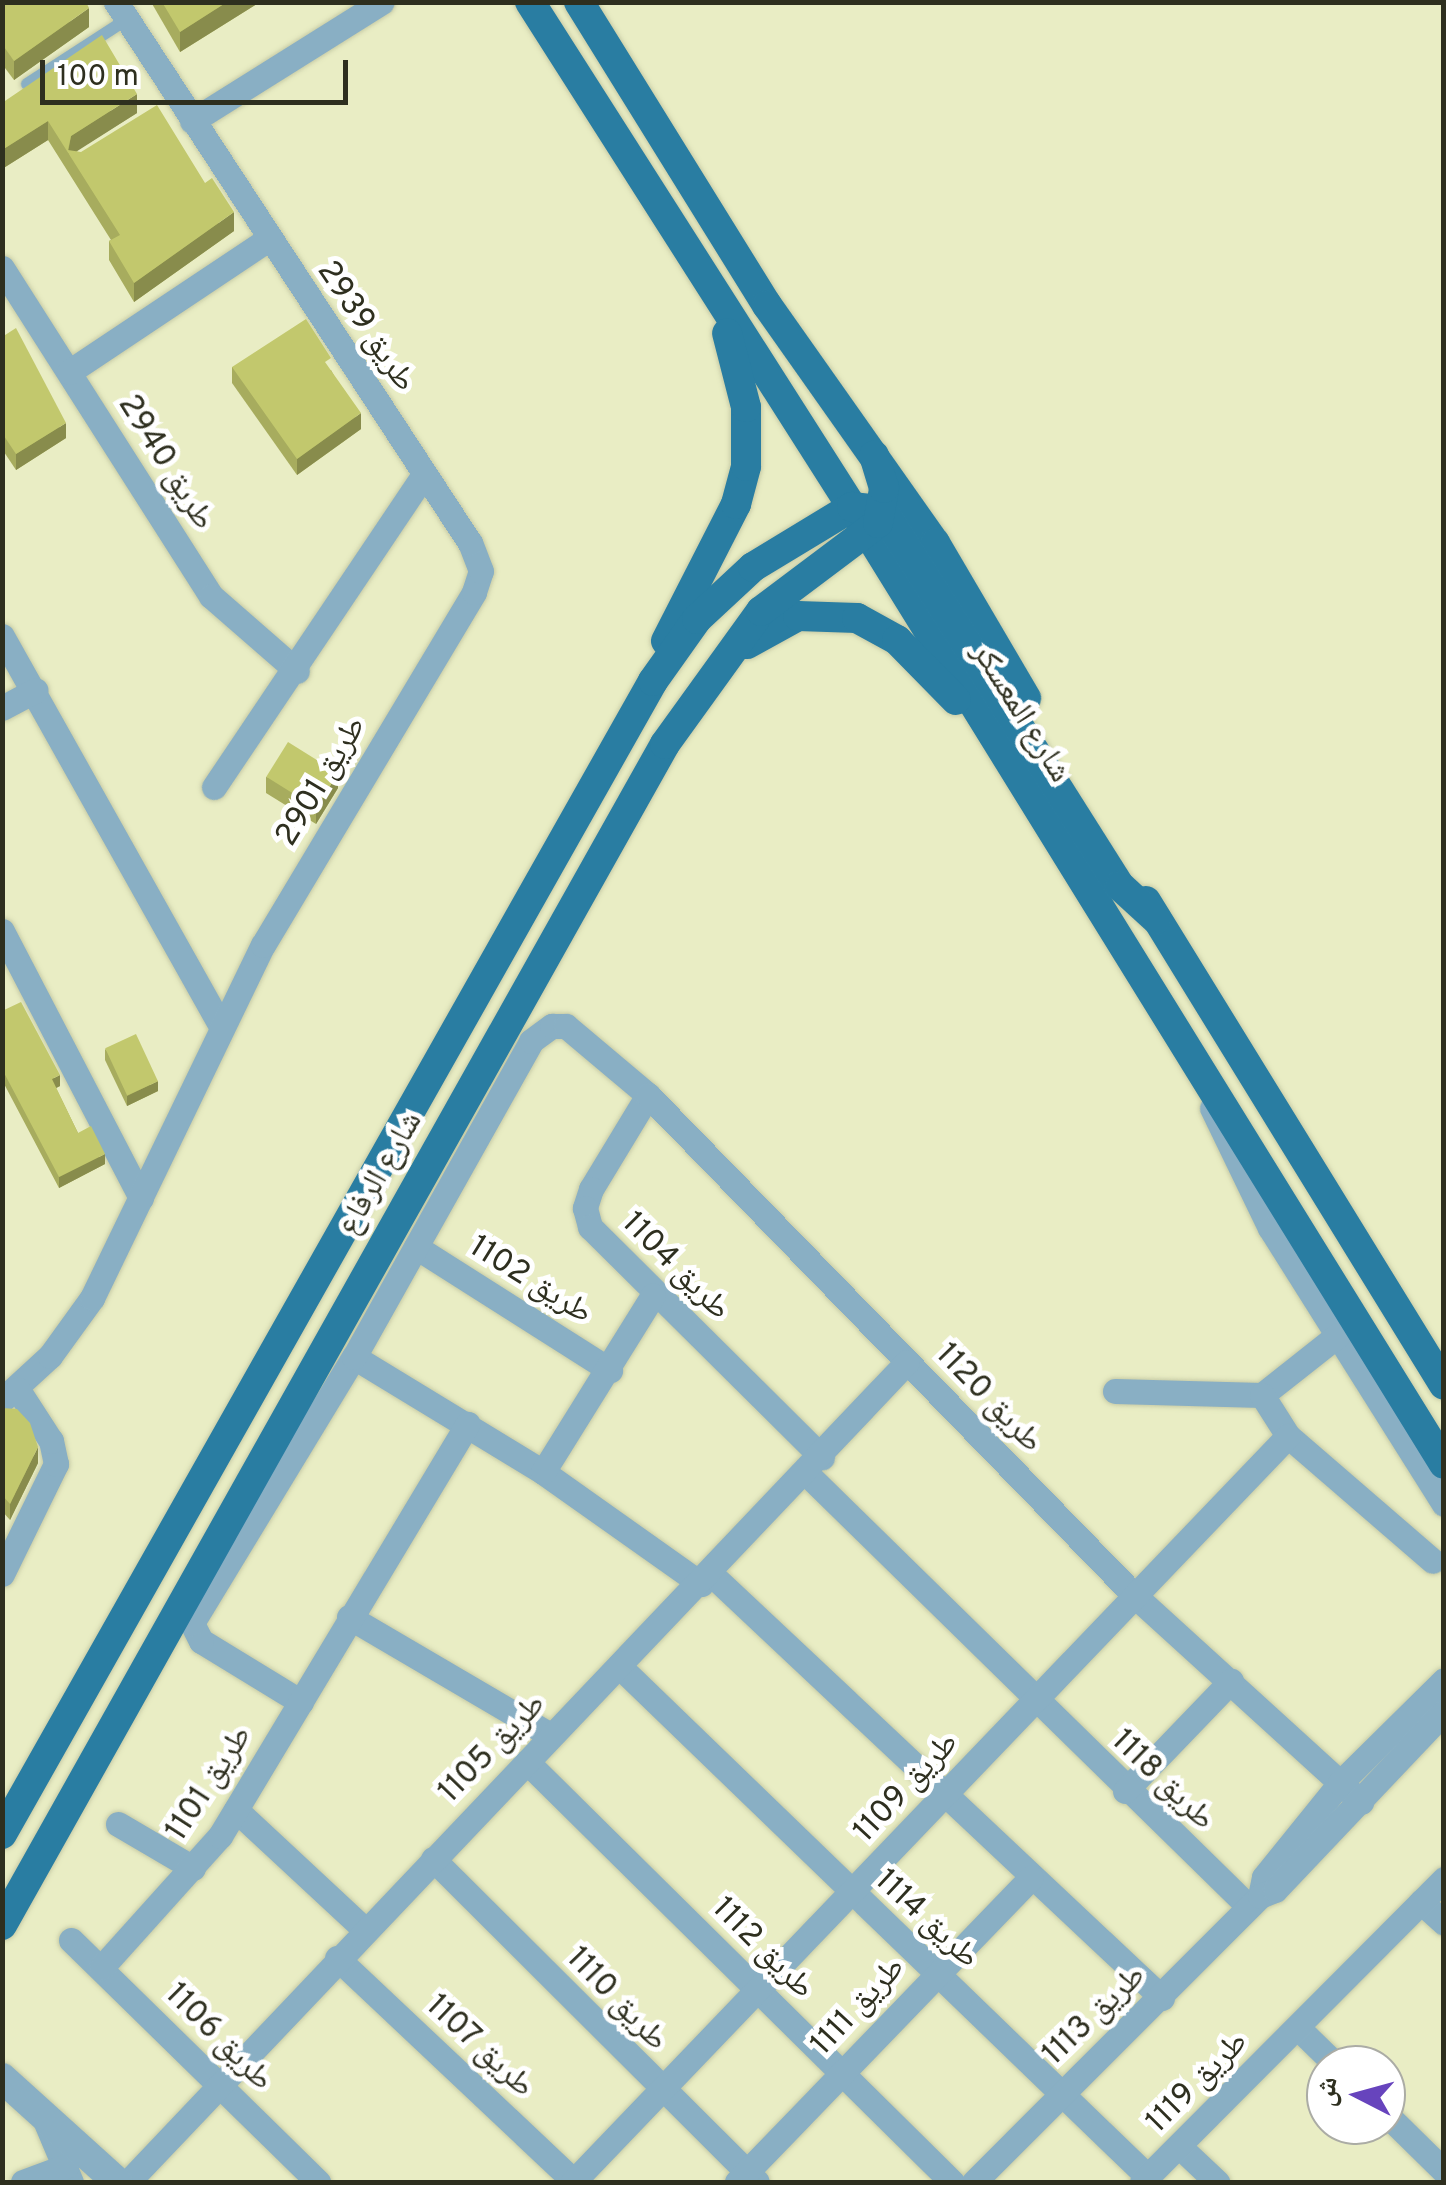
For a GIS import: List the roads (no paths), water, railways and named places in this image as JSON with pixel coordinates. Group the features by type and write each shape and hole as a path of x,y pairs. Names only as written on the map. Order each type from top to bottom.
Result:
{"main road":[{"name":"شارع المعسكر","path":"530,2 719,306 868,518 995,739 1444,1464"},
{"name":"شارع المعسكر","path":"579,2 767,305 936,543 1156,919 1444,1386"},
{"path":"653,681 686,596 736,504 746,466 746,407 719,306"},
{"path":"874,455 884,488 868,518 1120,886 1156,919"},
{"name":"شارع الرفاع","path":"2,1834 653,681 724,591 784,545 868,518"},
{"name":"شارع الرفاع","path":"2,1924 494,1045 705,684 761,611 868,518"},
{"path":"705,684 770,627 798,616 842,614 897,640 995,739"}],"street":[{"path":"192,121 382,2"},
{"name":"طريق 2939","path":"121,11 169,104 192,121 470,543 480,571"},
{"path":"70,372 267,240"},
{"name":"طريق 2940","path":"2,268 210,596 296,671"},
{"path":"214,787 296,671 424,475"},
{"name":"طريق 2901","path":"10,1395 72,1328 141,1198 220,1028 480,571"},
{"path":"2,636 36,690 220,1028"},
{"path":"2,708 36,690"},
{"path":"2,931 141,1198"},
{"name":"طريق 1120","path":"416,1247 531,1042 552,1026 578,1034 648,1095 1134,1596 1360,1802"},
{"path":"1190,1053 1248,1189 1444,1504"},
{"name":"طريق 1104","path":"648,1095 585,1208 590,1228 1033,1700"},
{"path":"301,1702 201,1642 192,1623 354,1357 416,1247"},
{"name":"طريق 1102","path":"416,1247 610,1370"},
{"name":"طريق 1102","path":"543,1472 654,1294"},
{"path":"1115,1391 1262,1395 1338,1336"},
{"path":"354,1357 468,1424 706,1579 1162,1998"},
{"name":"طريق 1105","path":"128,2182 550,1735 706,1579 907,1362"},
{"path":"2,1574 48,1492 56,1464 52,1440 10,1395"},
{"path":"1262,1395 1288,1436 1432,1561"},
{"name":"طريق 1101","path":"101,1968 193,1868 236,1810 468,1424"},
{"name":"طريق 1109","path":"574,2182 1288,1436"},
{"path":"349,1617 550,1735"},
{"name":"طريق 1114","path":"619,1666 852,1895 1062,2092"},
{"name":"طريق 1113","path":"1254,1901 1264,1877 1340,1783 1444,1680"},
{"path":"1125,1791 1231,1681"},
{"name":"طريق 1118","path":"1033,1700 1125,1791 1254,1901"},
{"name":"طريق 1113","path":"974,2182 1162,1998 1254,1901 1276,1890 1444,1712"},
{"name":"طريق 1112","path":"527,1762 952,2182"},
{"path":"236,1810 365,1930"},
{"path":"118,1824 193,1868"},
{"name":"طريق 1110","path":"433,1859 747,2179"},
{"name":"طريق 1111","path":"747,2179 936,1973 1031,1878"},
{"name":"طريق 1119","path":"1145,2180 1444,1879"},
{"path":"1421,1902 1444,1923"},
{"name":"طريق 1106","path":"71,1940 318,2182"},
{"name":"طريق 1107","path":"338,1958 574,2182"},
{"name":"طريق 1119","path":"1298,2028 1315,2045"},
{"path":"2,2078 117,2182"},
{"path":"1062,2092 1145,2180"},
{"path":"23,2182 68,2174 40,2110"},
{"path":"1406,2133 1444,2170"},
{"path":"1181,2148 1216,2182"}],"lane":[{"path":"27,84 121,11"}]}
